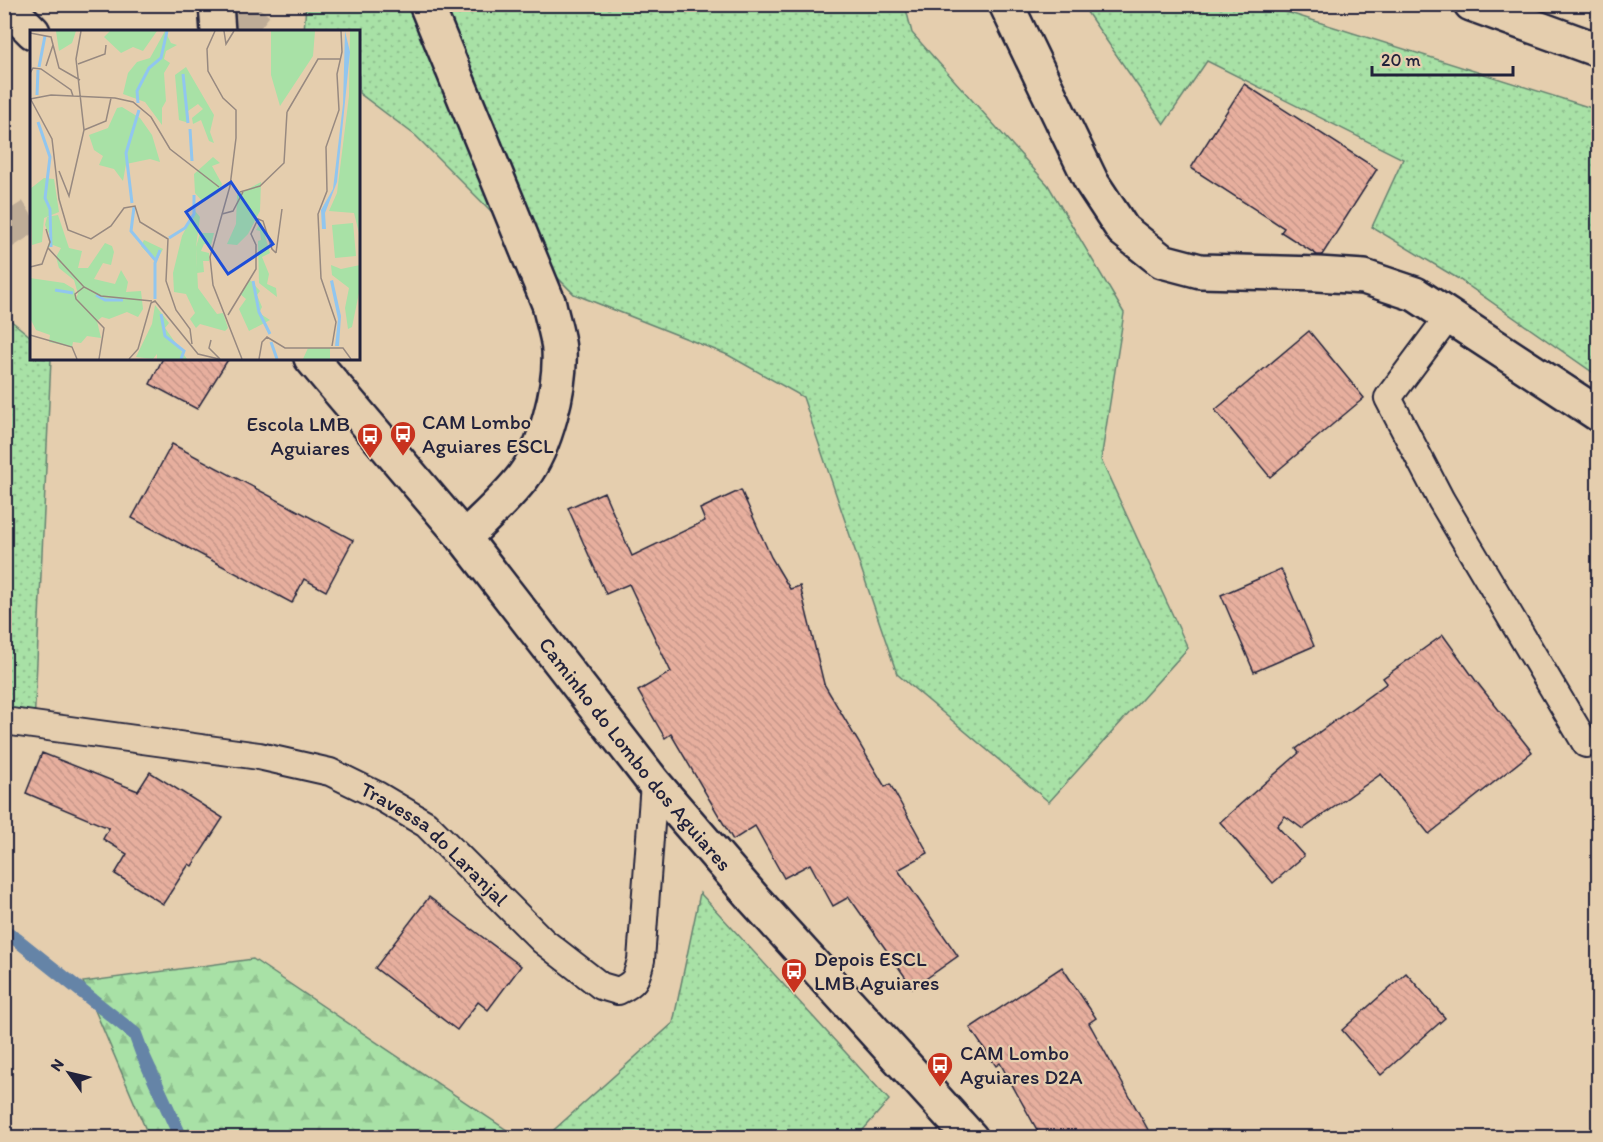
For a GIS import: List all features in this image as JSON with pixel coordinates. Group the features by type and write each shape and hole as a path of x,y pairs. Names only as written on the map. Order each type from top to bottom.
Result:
{"street":[{"path":"5,4 31,30"},
{"path":"216,4 218,30"},
{"path":"426,4 549,304 559,349 557,383 550,417 539,447 524,476 464,537"},
{"path":"1006,4 1092,183 1123,230 1162,261 1200,271 1364,277 1415,294 1599,414"},
{"path":"1471,4 1599,50"},
{"name":"Caminho do Lombo dos Aguiares","path":"314,360 464,537 654,783 770,916 971,1137"}],"lane":[{"path":"1449,316 1388,398 1441,500 1586,744"},
{"name":"Travessa do Laranjal","path":"4,721 259,756 330,772 377,795 426,824 543,941 601,986 618,991 632,984 638,974 641,960 654,783"}],"green space":[{"path":"306,4 905,5 912,33 1048,185 1124,313 1101,460 1188,648 1049,802 897,674 803,397 728,355 574,294 416,136 360,94 360,30 304,30"},
{"path":"1082,5 1264,5 1598,110 1598,376 1457,278 1372,227 1403,159 1207,61 1164,124"},
{"path":"4,315 30,336 30,360 51,360 34,726 5,721"},
{"path":"700,893 889,1100 857,1137 546,1137 673,1023"},
{"path":"253,959 517,1137 149,1137 83,982"}],"building":[{"path":"1244,84 1377,169 1322,255 1317,255 1281,232 1284,228 1191,168"},
{"path":"1309,331 1364,398 1270,477 1215,410"},
{"path":"162,360 228,360 197,409 150,384"},
{"path":"172,444 353,540 326,591 304,579 292,603 132,518"},
{"path":"741,490 771,557 790,589 800,586 824,684 885,787 890,784 928,853 898,870 958,956 913,988 849,897 833,906 810,864 784,878 755,826 733,840 671,734 665,738 638,691 671,672 629,584 606,594 568,508 604,492 632,556 705,521 700,509"},
{"path":"1281,569 1314,646 1254,672 1221,595"},
{"path":"1443,635 1532,752 1429,834 1381,774 1303,829 1285,816 1277,826 1304,856 1273,883 1220,822 1299,753 1296,749 1387,683 1383,678"},
{"path":"42,753 138,791 150,772 223,818 192,866 189,864 163,904 115,874 127,854 103,839 109,828 26,793"},
{"path":"429,897 521,966 488,1010 478,1002 457,1030 375,968"},
{"path":"1062,967 1096,1018 1089,1023 1152,1137 1041,1137 1000,1063 996,1066 970,1028"},
{"path":"1406,973 1445,1018 1381,1075 1342,1030"}],"waterway":[{"path":"4,932 16,939 135,1034 181,1138"}],"tunnel":[{"path":"238,30 258,4"},
{"path":"4,233 30,216"}],"place":[{"name":"CAM Lombo Aguiares ESCL","path":"403,457"},
{"name":"Escola LMB Aguiares","path":"370,459"},
{"name":"Depois ESCL LMB Aguiares","path":"794,994"},
{"name":"CAM Lombo Aguiares D2A","path":"940,1088"}]}
